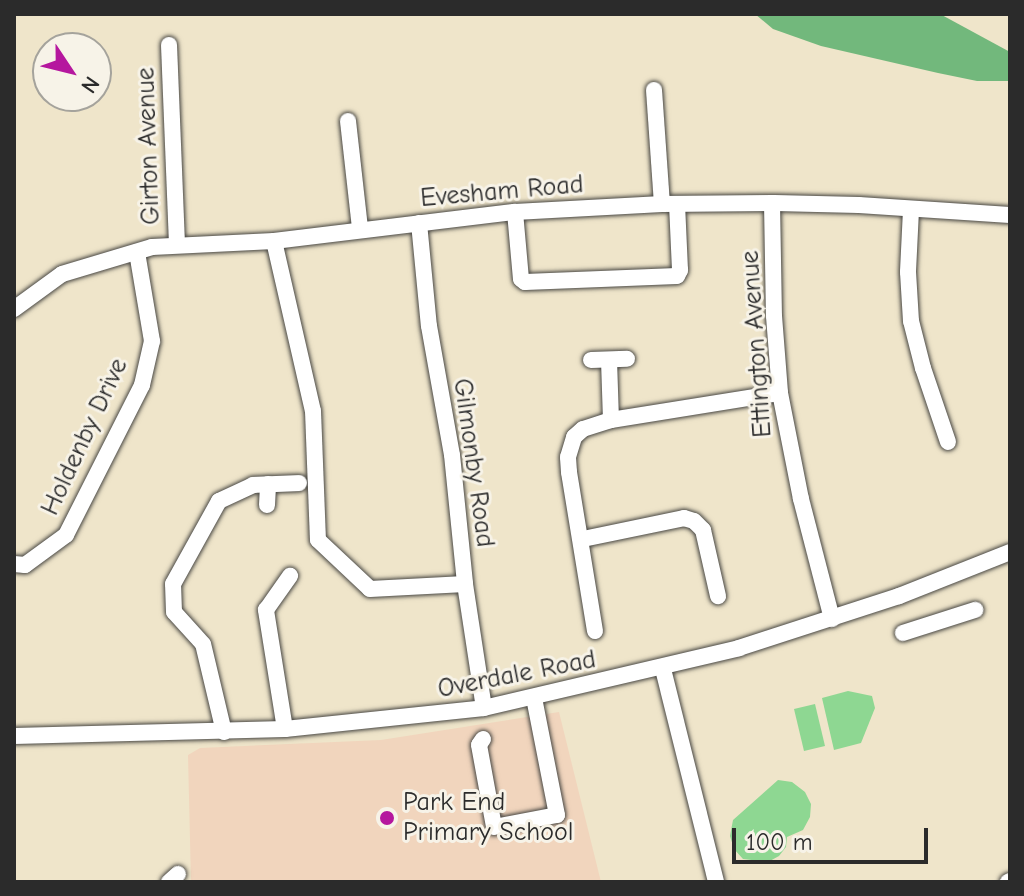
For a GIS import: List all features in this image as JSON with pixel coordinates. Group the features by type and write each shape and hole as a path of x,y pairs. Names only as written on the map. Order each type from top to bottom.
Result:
{"street":[{"name":"Girton Avenue","path":"169,45 177,245"},
{"path":"515,212 521,279 525,282 677,276 680,270 654,90"},
{"path":"348,121 360,228"},
{"name":"Evesham Road","path":"17,300 62,274 137,252 177,245 274,241 360,228 515,212 669,204 772,203 1010,215"},
{"name":"Ettington Avenue","path":"772,203 774,316 780,393 801,499 832,619"},
{"path":"911,210 908,272 911,321 948,442"},
{"name":"Gilmonby Road","path":"419,223 429,326 452,455 465,584 484,708"},
{"path":"274,241 313,411 318,540 370,589 465,584"},
{"name":"Holdenby Drive","path":"14,564 25,565 66,535 142,385 152,341 137,252"},
{"path":"591,360 627,359"},
{"path":"609,360 611,420"},
{"path":"595,631 583,539 569,472 570,447 583,429 611,420 780,393"},
{"path":"224,732 203,644 174,612 173,584 219,501 253,485 299,483"},
{"path":"267,505 268,484"},
{"path":"583,539 684,518 694,521 703,530 718,596"},
{"name":"Overdale Road","path":"14,736 285,729 484,708 663,669 832,619 965,572 1010,552"},
{"path":"285,729 266,610 290,576"},
{"path":"903,633 975,610"},
{"path":"663,669 716,882"},
{"path":"483,739 479,745 494,827 557,815 534,698"}],"shaded area":[{"name":"Park End Primary School","path":"559,712 601,882 191,882 188,755 200,748 381,740"}],"green space":[{"path":"755,14 940,14 1010,52 1010,81 977,81 821,46 773,29"},
{"path":"848,691 872,696 875,708 861,743 834,750 822,698"},
{"path":"815,704 825,746 804,751 794,709"},
{"path":"778,780 792,782 805,792 811,804 810,817 803,830 787,837 786,847 779,856 768,862 743,859 734,849 730,836 733,820"}],"place":[{"name":"Park End Primary School","path":"387,818"}]}
